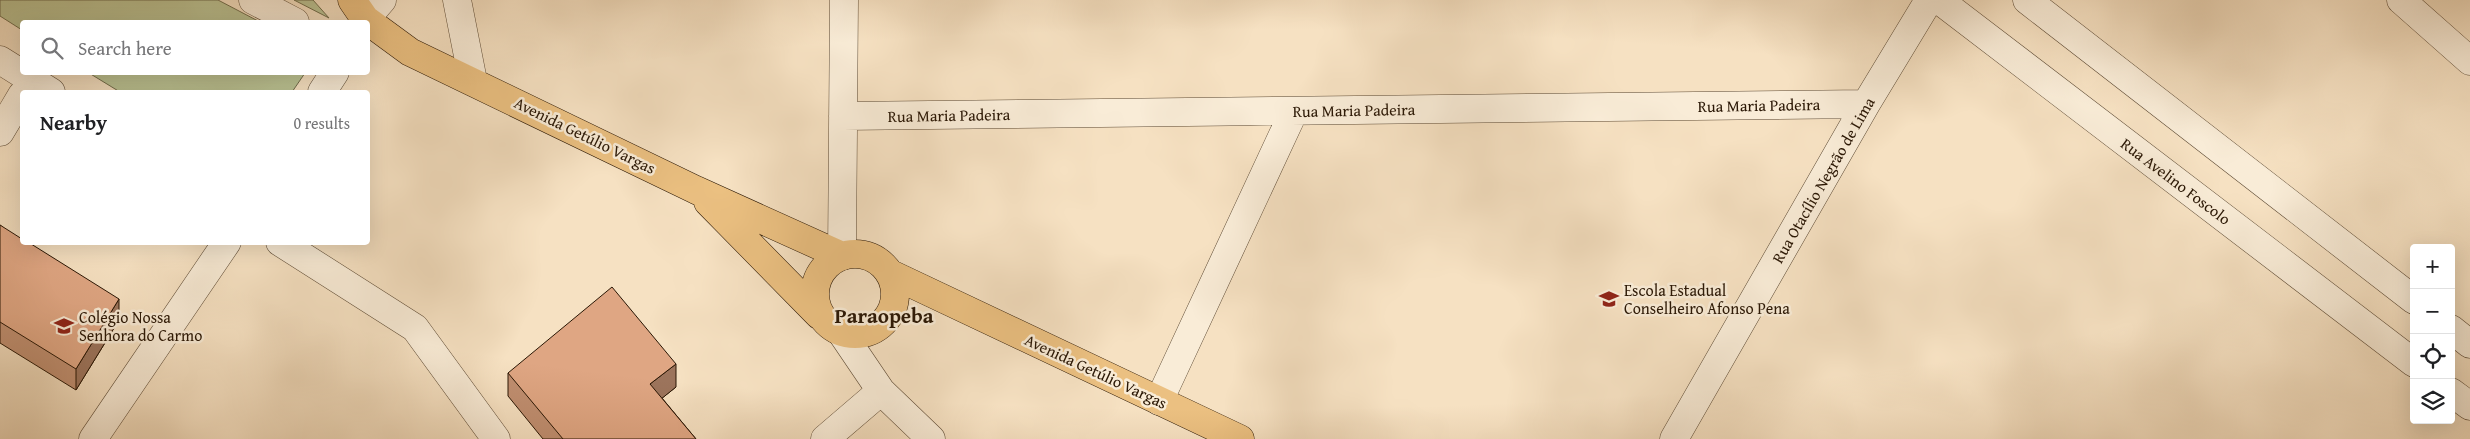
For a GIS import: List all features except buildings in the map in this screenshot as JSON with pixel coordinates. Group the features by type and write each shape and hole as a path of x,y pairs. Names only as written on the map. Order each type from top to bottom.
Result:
{"main road":[{"name":"Avenida Getúlio Vargas","path":"366,10 410,52 696,190 842,256"},
{"name":"Avenida Getúlio Vargas","path":"696,190 819,315"},
{"path":"860,254 877,260 889,273 895,290 893,308 883,324 867,333 850,334 832,328 819,315 814,298 816,281 826,265 842,256 860,254"},
{"name":"Avenida Getúlio Vargas","path":"889,273 1240,439"},
{"path":"893,308 952,303"}],"street":[{"path":"252,0 291,20"},
{"path":"457,0 473,81"},
{"path":"842,256 844,0"},
{"name":"Rua Otacílio Negrão de Lima","path":"1674,439 1866,104 1929,0"},
{"name":"Rua Avelino Foscolo","path":"1939,0 2410,360"},
{"path":"2027,0 2410,297"},
{"path":"2401,0 2470,61"},
{"path":"0,60 32,90"},
{"path":"323,90 333,75"},
{"name":"Rua Maria Padeira","path":"843,116 1866,104"},
{"path":"0,132 20,106"},
{"path":"1159,401 1294,111"},
{"path":"93,439 226,245"},
{"path":"285,245 415,328 496,439"},
{"path":"842,332 881,391 931,439"},
{"path":"2455,333 2470,344"},
{"path":"826,439 881,391"},
{"path":"2455,395 2470,406"}],"green space":[{"path":"0,0 218,0 256,20 20,20 20,29 0,16"},
{"path":"294,0 313,0 329,18"},
{"path":"92,75 304,75 293,90 117,90"}],"place":[{"name":"Escola Estadual Conselheiro Afonso Pena","path":"1609,299"},
{"name":"Colégio Nossa Senhora do Carmo","path":"64,326"}],"district":[{"name":"Paraopeba","path":"884,316"}]}
